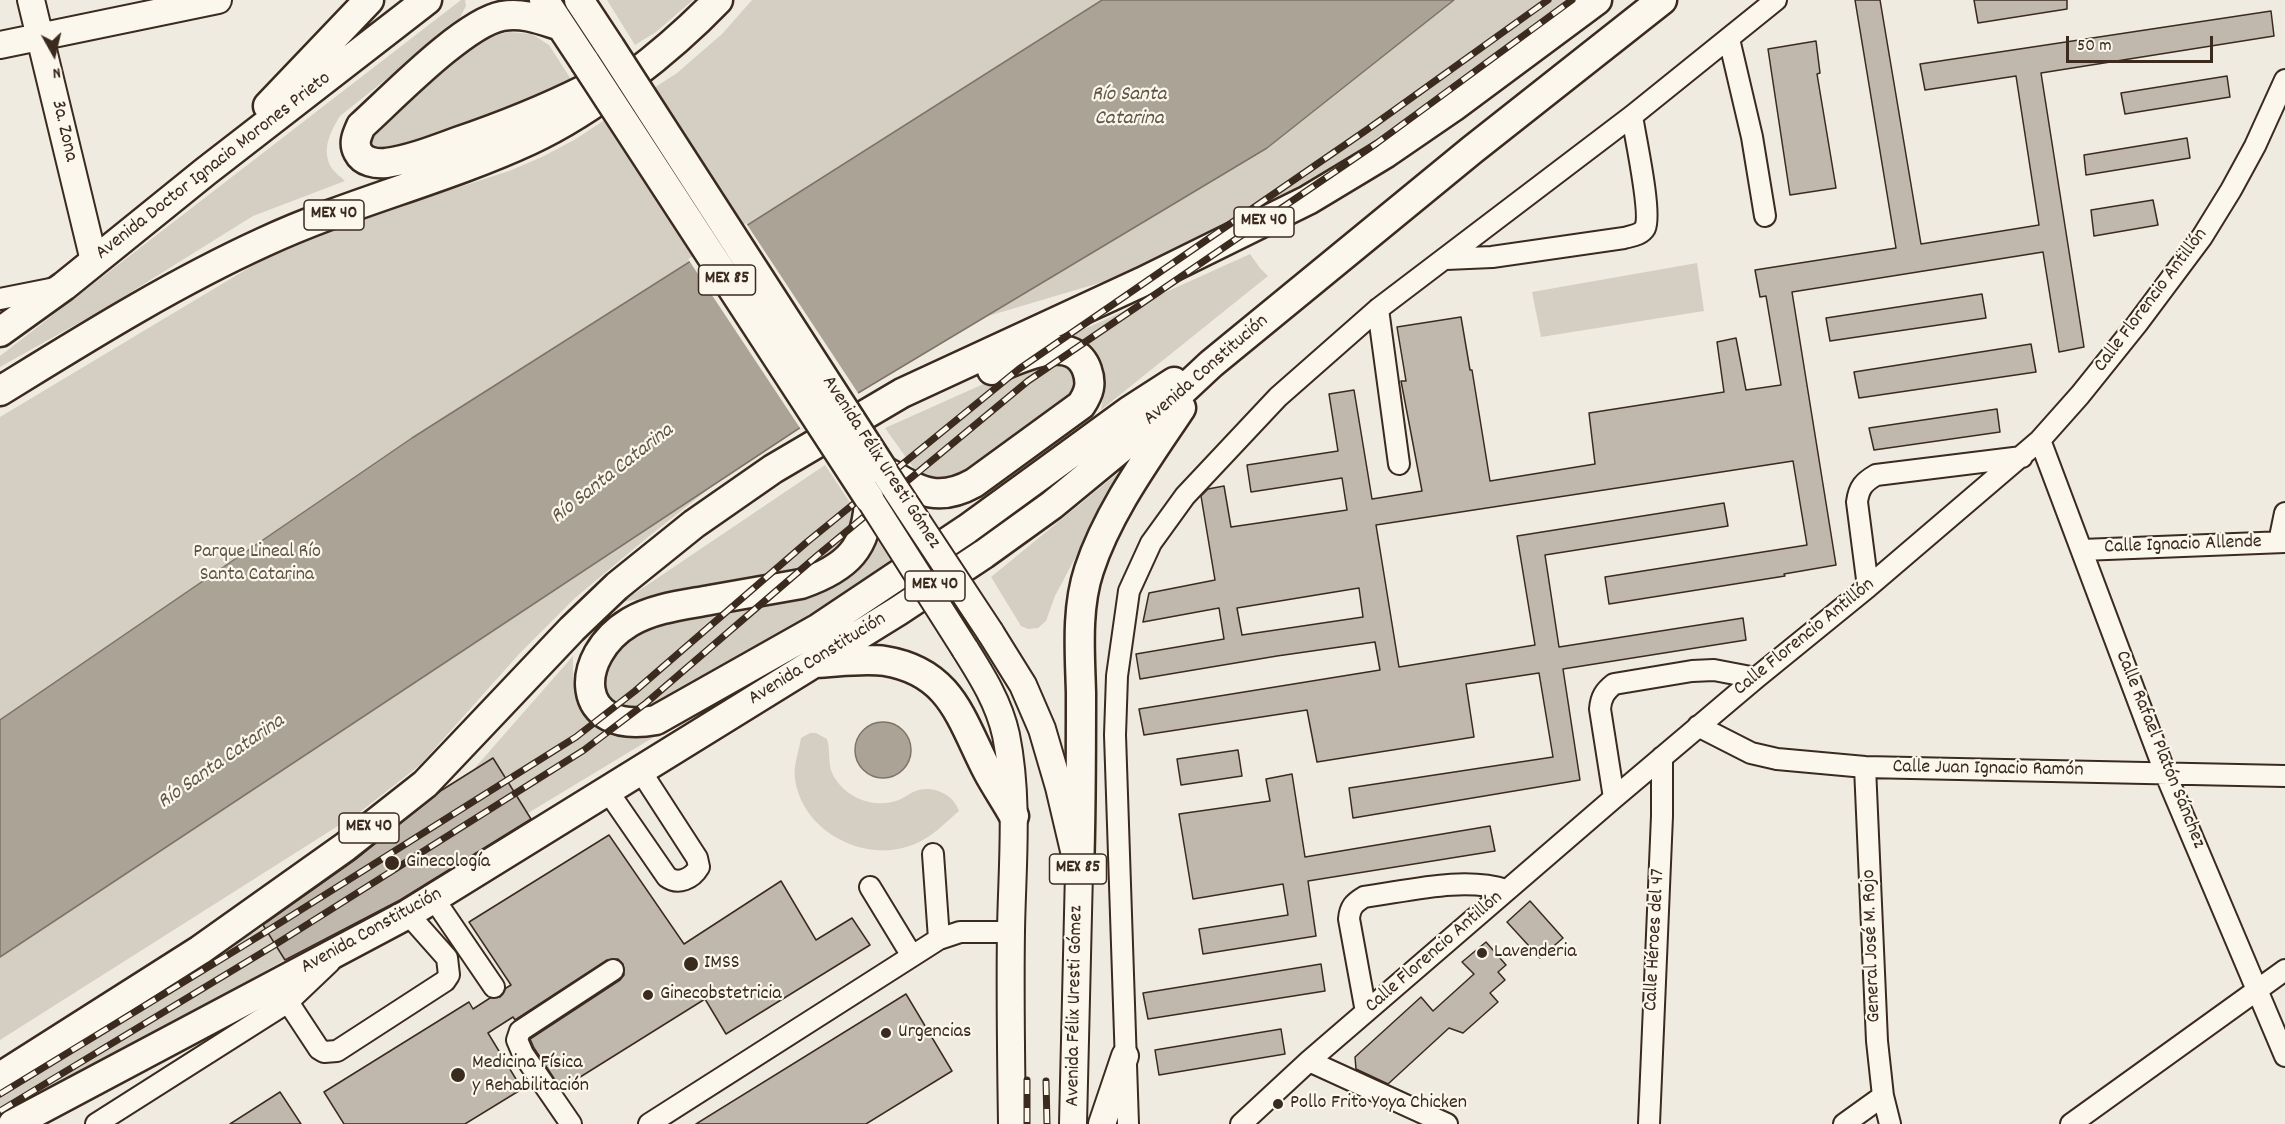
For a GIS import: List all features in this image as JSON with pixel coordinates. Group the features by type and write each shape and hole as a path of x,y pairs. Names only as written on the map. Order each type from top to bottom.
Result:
{"highway":[{"path":"205,172 369,0"},
{"name":"Avenida Doctor Ignacio Morones Prieto","path":"0,332 64,286 205,172 428,0"},
{"name":"MEX 85","path":"544,0 561,26"},
{"name":"Avenida Félix Uresti Gómez","path":"579,0 883,470"},
{"name":"MEX 40","path":"0,391 98,331 188,280 265,242 532,139 589,105 670,45 718,0"},
{"name":"MEX 40","path":"0,1077 200,950 345,848 425,784 572,629 617,586 694,524 773,469 903,393 1142,282 1308,200 1386,153 1453,107 1597,0"},
{"name":"Avenida Constitución","path":"13,1124 408,915 814,663 984,554 1052,505 1120,449 1211,364 1472,150 1662,0"},
{"path":"561,26 529,16 515,15 491,19 466,33 361,126 356,135 355,146 360,156 369,162 385,163 495,129 573,96 670,45"},
{"name":"Avenida Félix Uresti Gómez","path":"561,26 869,498"},
{"path":"883,470 928,493 944,495 958,492 974,483 1081,405 1088,394 1090,383 1086,368 1078,357 1064,350 1049,350 1029,355 955,383 903,393"},
{"path":"869,498 868,519 860,543 844,563 821,577 801,584 671,607 647,614 629,623 612,636 594,665 591,694 595,705 604,714 617,721 637,724 656,720 819,628 967,529 1129,411 1168,385 1211,364"},
{"path":"1079,872 1082,798 1080,634 1082,604 1088,572 1100,540 1125,494 1211,364"},
{"path":"814,663 884,661 925,674 942,687 958,708 988,772 1014,816"}],"main road":[{"name":"3a. Zona","path":"31,0 94,261"},
{"path":"0,59 42,44 218,0"},
{"path":"0,45 42,44"},
{"name":"Avenida Félix Uresti Gómez","path":"883,470 1023,685 1042,729 1059,787 1079,872 1073,1124"},
{"name":"Avenida Félix Uresti Gómez","path":"869,498 992,692 1006,733 1012,776 1014,816 1011,932 1012,1124"},
{"path":"1102,1124 1125,1056"}],"street":[{"path":"1128,1124 1115,735 1118,666 1129,591 1151,543 1185,496 1278,397 1378,309 1632,116 1776,0"},
{"path":"1729,39 1752,137 1765,216"},
{"name":"Calle Florencio Antillón","path":"1240,1124 1506,890 2040,440 2137,324 2202,237 2241,173 2285,80"},
{"path":"1446,259 1503,255 1624,238 1642,231 1646,226 1646,207 1632,116"},
{"path":"0,299 64,286"},
{"path":"1378,309 1399,464"},
{"name":"Calle Rafael Platón Sánchez","path":"2040,440 2166,775 2285,1056"},
{"path":"1868,587 1857,502 1858,491 1865,481 1876,475 2022,457"},
{"path":"2282,542 2285,513"},
{"name":"Calle Ignacio Allende","path":"2082,550 2282,542"},
{"path":"1614,798 1600,709 1601,699 1614,684 1692,671 1732,672 1756,678"},
{"name":"Calle Juan Ignacio Ramón","path":"1698,726 1751,753 1777,759 1864,767 2285,776"},
{"name":"Calle Héroes del 47","path":"1649,1124 1662,816 1662,757"},
{"name":"General José M. Rojo","path":"1864,767 1877,1041 1883,1096 1890,1124"},
{"path":"607,790 667,877 678,882 689,876 699,867 697,858 640,770"},
{"path":"933,854 939,939"},
{"path":"1366,1012 1349,919 1350,909 1355,902 1364,897 1463,884 1481,884 1506,890"},
{"path":"870,887 912,956"},
{"path":"434,899 494,987"},
{"path":"288,1002 319,1049 329,1052 337,1051 445,981 449,975 447,958 408,915"},
{"path":"649,1124 939,939 960,932 1011,932"},
{"path":"96,1124 288,1002 339,952"},
{"path":"571,1124 523,1054 517,1040 520,1030 613,970"},
{"path":"2072,1124 2285,970"},
{"path":"1309,1061 1447,1124"},
{"path":"1844,1124 1883,1096"}],"green space":[{"path":"461,0 465,0 466,6 457,23 340,116 331,134 327,154 331,167 345,181 253,216 107,307 0,367 0,356"},
{"path":"607,0 693,0 656,32 635,45"},
{"name":"Parque Lineal Río Santa Catarina","path":"752,0 1578,0 1377,145 1170,262 941,330 744,461 648,537 575,598 520,653 420,765 360,812 0,1040 0,417 272,254 327,230 509,171 574,140 677,73 722,34"},
{"path":"509,32 532,34 549,45 574,84 378,153 370,148 368,137 484,38"},
{"path":"1250,254 1268,276 1101,410 1104,385 1102,365 1091,349 1069,336"},
{"path":"1697,263 1704,311 1541,337 1532,292"},
{"path":"1035,361 1067,364 1074,381 1071,400 959,481 925,484 885,428"},
{"path":"1140,455 1073,562 1055,596 1046,621 1038,628 1028,629 1021,626 991,577"},
{"path":"825,465 851,504 854,519 850,536 838,550 817,565 789,574 622,602"},
{"path":"879,540 898,567 658,709 637,712 605,699 603,678 611,654 641,628 657,620 820,591 848,577 865,562"},
{"path":"573,656 575,690 578,700 589,716 598,724 624,736 654,737 288,958 90,1069 0,1123 0,1084 176,975 314,899 466,778"},
{"path":"810,733 816,733 827,739 833,775 854,796 872,803 882,803 901,799 913,792 927,789 940,792 952,799 959,811 927,838 896,849 877,850 857,847 839,839 823,828 800,798 795,779 795,764 801,738"}],"water":[{"name":"Río Santa Catarina","path":"1102,0 1454,0 1267,148 798,429 0,957 0,720 412,438"},
{"path":"883,722 894,724 903,730 909,739 911,750 909,761 903,770 894,776 883,778 872,776 863,770 857,761 855,750 857,739 863,730 872,724"}],"pier":[{"path":"746,223 860,396 802,431 688,259"}],"building":[{"path":"1855,0 1880,0 1921,244 2039,225 2016,76 1925,90 1920,64 2271,11 2274,36 2041,73 2084,347 2059,352 2043,252 1792,292 1836,565 1784,574 1785,576 1609,604 1605,577 1807,545 1793,461 1376,525 1399,667 1535,645 1517,536 1724,503 1728,526 1545,555 1559,647 1743,618 1746,640 1563,669 1580,780 1353,818 1349,788 1553,757 1539,673 1466,684 1474,737 1317,762 1307,710 1144,735 1139,709 1380,670 1375,642 1140,679 1136,654 1224,639 1219,608 1143,622 1149,593 1215,580 1201,496 1208,489 1224,486 1231,527 1347,510 1342,478 1251,492 1247,465 1338,451 1329,394 1354,390 1372,499 1422,491 1401,381 1406,381 1397,327 1461,317 1490,481 1595,464 1589,413 1724,392 1717,342 1736,338 1746,390 1781,385 1766,296 1760,297 1755,270 1896,248","holes":["1359,588 1363,617 1242,635 1237,608"]},
{"path":"1974,0 2067,0 2067,9 1978,23"},
{"path":"1816,41 1820,73 1817,74 1836,188 1790,195 1768,49"},
{"path":"2227,76 2230,97 2125,114 2121,93"},
{"path":"2187,138 2190,158 2086,175 2084,155"},
{"path":"2153,200 2158,225 2094,236 2091,210"},
{"path":"1982,294 1986,318 1830,341 1826,318"},
{"path":"2031,344 2036,372 1859,398 1854,372"},
{"path":"1997,409 2000,432 1874,450 1869,428"},
{"path":"1238,750 1242,776 1181,785 1177,759"},
{"name":"Ginecología","path":"493,758 531,819 400,900 285,960 263,925 355,860 442,790"},
{"path":"1292,774 1305,857 1490,826 1495,851 1308,881 1316,936 1203,954 1199,929 1288,915 1283,884 1193,899 1179,814 1270,801 1266,779"},
{"path":"609,835 684,944 781,881 816,940 852,918 870,945 726,1034 705,999 561,1089 530,1039 620,980 624,975 623,964 618,959 607,960 515,1020 513,1017 488,1033 522,1089 465,1124 344,1124 324,1092 469,1002 473,1009 490,998 500,997 511,985 469,922"},
{"path":"1530,901 1563,938 1540,958 1507,922"},
{"path":"1486,942 1506,965 1498,972 1505,980 1490,993 1498,1002 1463,1033 1449,1028 1388,1084 1356,1069 1355,1057 1421,997 1433,1011 1474,974 1462,962"},
{"path":"1321,964 1325,991 1148,1019 1143,993"},
{"name":"Urgencias","path":"906,994 952,1071 866,1124 696,1124"},
{"path":"1281,1029 1285,1054 1159,1075 1155,1050"},
{"path":"280,1092 301,1124 230,1124"}],"railway":[{"path":"0,1094 264,933 576,737 635,691 807,542 1019,369 1368,129 1548,0"},
{"path":"0,1111 273,946 584,750 646,703 818,555 1028,381 1377,143 1572,0"},
{"path":"1027,1080 1027,1124"},
{"path":"1046,1081 1047,1124"}],"place":[{"name":"Ginecología","path":"392,863"},
{"name":"Lavenderia","path":"1482,953"},
{"name":"IMSS","path":"691,964"},
{"name":"Ginecobstetricia","path":"648,995"},
{"name":"Urgencias","path":"886,1033"},
{"name":"Medicina Física y Rehabilitación","path":"458,1075"},
{"name":"Pollo Frito Yoya Chicken","path":"1278,1104"}]}
